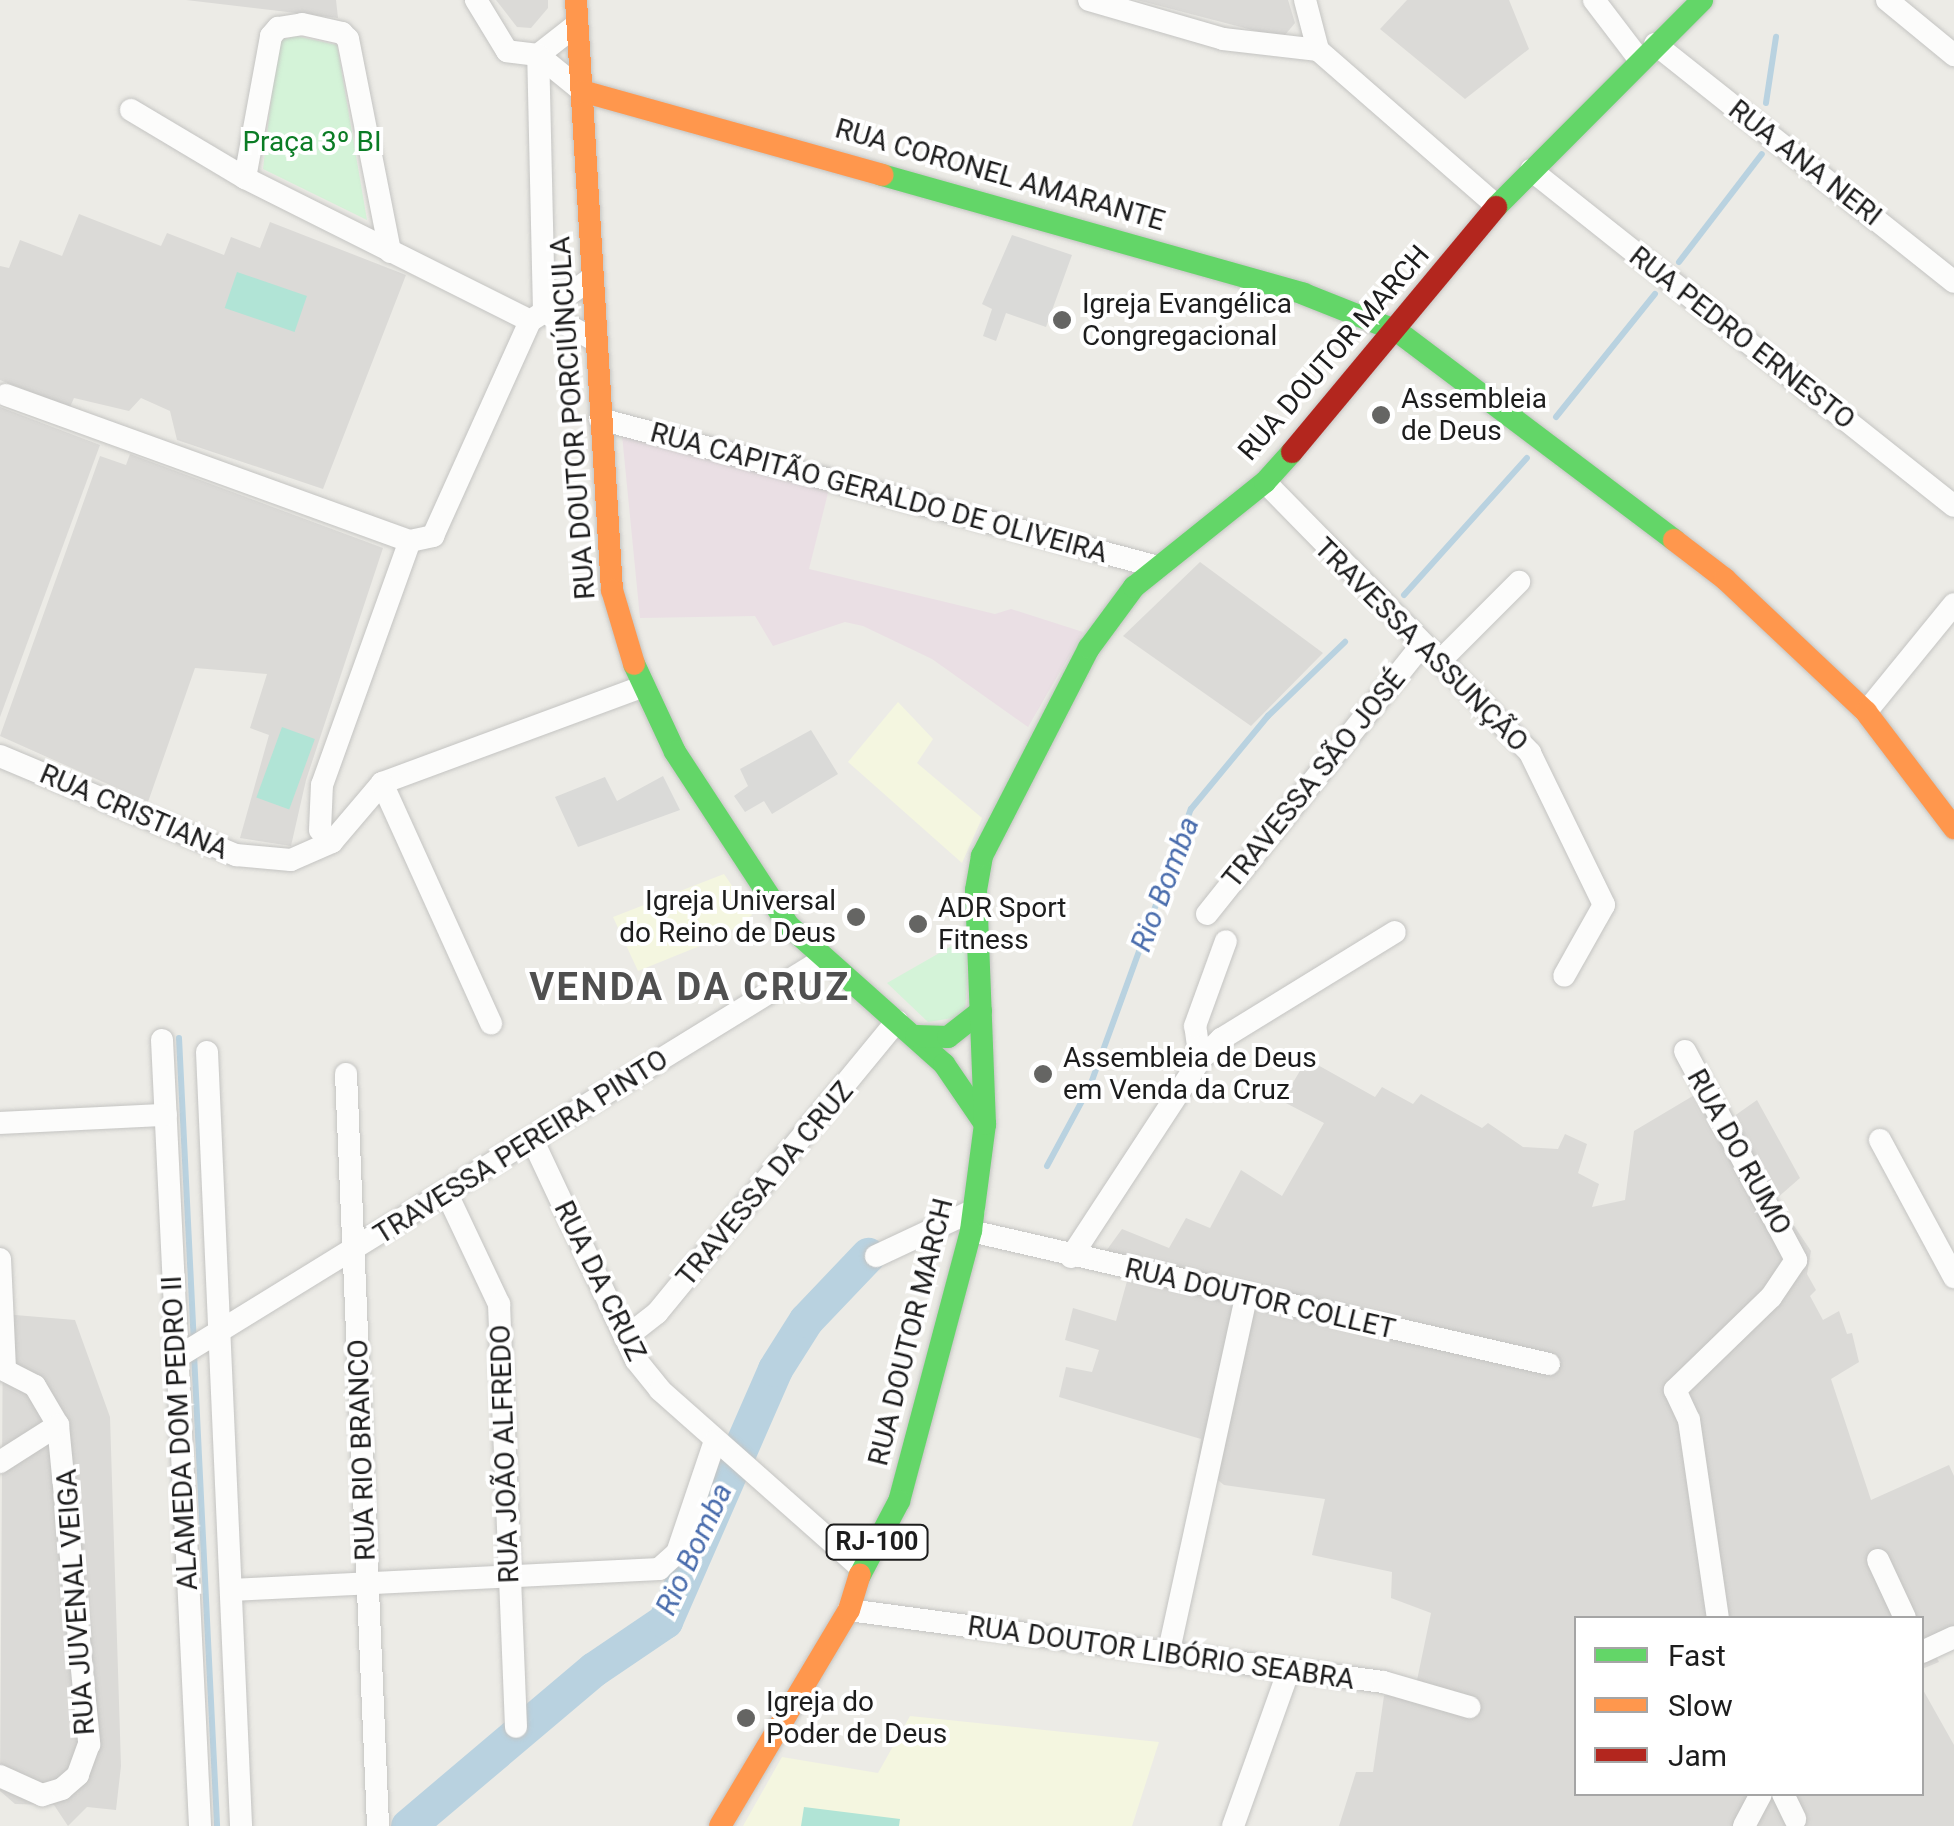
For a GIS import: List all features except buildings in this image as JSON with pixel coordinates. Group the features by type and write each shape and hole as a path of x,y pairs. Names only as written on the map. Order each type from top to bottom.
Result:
{"main road":[{"name":"RUA DOUTOR PORCIÚNCULA","path":"576,0 612,590 641,687 758,886 822,960 906,1028 952,1073 985,1124"},
{"name":"RUA DOUTOR MARCH","path":"720,1826 849,1610 862,1570 915,1457 973,1221 985,1124 976,890 995,821 1090,648 1134,587 1264,482 1397,331 1497,206 1702,0"},
{"name":"RUA CORONEL AMARANTE","path":"582,90 1304,294 1397,331 1634,505 1866,712 1954,828"},
{"path":"906,1028 939,1040 959,1033 981,1011"}],"street":[{"path":"476,0 507,51 538,55 582,90"},
{"path":"1089,0 1223,38 1318,50 1497,206"},
{"path":"1305,0 1318,50"},
{"name":"RUA ANA NERI","path":"1594,0 1647,52 1954,282"},
{"path":"1887,0 1954,55"},
{"path":"245,178 271,36 278,28 302,24 342,34 348,39 390,252"},
{"path":"538,55 575,26"},
{"path":"6,395 410,541 434,536 537,317 538,55"},
{"path":"130,110 245,178 390,252 596,341"},
{"name":"RUA PEDRO ERNESTO","path":"1531,170 1954,506"},
{"path":"537,317 592,278"},
{"name":"RUA CAPITÃO GERALDO DE OLIVEIRA","path":"600,419 1158,567"},
{"name":"TRAVESSA ASSUNÇÃO","path":"1264,482 1530,753 1602,897 1597,922 1564,976"},
{"path":"320,830 322,785 410,541"},
{"name":"TRAVESSA SÃO JOSÉ","path":"1207,914 1431,653 1519,582"},
{"path":"1866,712 1954,604"},
{"name":"RUA CRISTIANA","path":"0,756 259,861 291,860 332,842 382,783 641,687"},
{"path":"382,783 491,1023"},
{"path":"1071,1257 1200,1060 1222,1039 1395,932"},
{"path":"1200,1060 1196,1026 1226,941"},
{"name":"TRAVESSA PEREIRA PINTO","path":"196,1348 822,960"},
{"name":"TRAVESSA DA CRUZ","path":"625,1338 656,1313 906,1028"},
{"name":"ALAMEDA DOM PEDRO II","path":"162,1040 166,1115 230,1590 240,1826"},
{"name":"RUA DO RUMO","path":"1684,1051 1796,1260 1770,1297 1675,1390 1690,1420 1718,1616"},
{"name":"ALAMEDA DOM PEDRO II","path":"200,1826 196,1348 207,1052"},
{"name":"RUA RIO BRANCO","path":"346,1074 378,1826"},
{"path":"0,1123 166,1115"},
{"path":"1880,1140 1954,1277"},
{"name":"RUA DA CRUZ","path":"532,1141 625,1338 660,1390 862,1570"},
{"name":"RUA JOÃO ALFREDO","path":"447,1194 498,1290 516,1727"},
{"path":"876,1256 973,1221"},
{"name":"RUA DOUTOR COLLET","path":"973,1221 1071,1257 1550,1364"},
{"path":"0,1259 3,1368"},
{"path":"1168,1655 1246,1296"},
{"name":"RUA JUVENAL VEIGA","path":"0,1776 42,1796 78,1775 89,1744 58,1425 34,1386 3,1368"},
{"path":"0,1462 58,1425"},
{"path":"230,1590 668,1564 729,1454"},
{"path":"1878,1560 1904,1616"},
{"name":"RUA DOUTOR LIBÓRIO SEABRA","path":"849,1610 1382,1682 1470,1707"},
{"path":"1924,1651 1954,1637"},
{"path":"1232,1826 1288,1672"},
{"path":"1744,1826 1761,1796"},
{"path":"1784,1796 1795,1819"}],"shaded area":[{"path":"186,0 336,0 338,18"},
{"path":"496,0 548,0 548,8 531,28 517,27"},
{"path":"1137,0 1288,0 1295,23 1285,35 1260,32"},
{"path":"1407,0 1509,0 1529,49 1465,99 1380,29"},
{"path":"79,214 161,246 167,233 224,255 231,237 260,248 270,222 406,275 323,489 177,440 170,411 141,398 129,411 74,398 70,407 0,380 0,266 9,268 20,240 62,256"},
{"path":"1012,235 1072,255 1046,327 1006,313 996,341 983,336 992,309 982,304"},
{"path":"0,407 100,445 0,717"},
{"path":"622,435 829,489 809,569 995,614 1011,609 1083,632 1028,727 932,659 863,626 845,622 773,646 755,616 640,618"},
{"path":"130,454 383,548 306,780 291,846 240,838 269,735 250,728 267,674 195,668 148,802 0,736 100,456 126,465"},
{"path":"1200,562 1323,653 1251,726 1123,636"},
{"path":"898,702 933,739 917,763 982,818 962,863 848,762"},
{"path":"811,730 838,774 772,814 764,801 745,812 734,796 748,786 740,769"},
{"path":"663,776 680,810 578,847 555,797 605,777 617,801"},
{"path":"724,874 752,915 722,937 638,971 613,917"},
{"path":"1307,1059 1375,1097 1382,1087 1413,1104 1421,1094 1482,1128 1488,1123 1523,1147 1558,1149 1565,1134 1587,1144 1578,1173 1599,1184 1592,1207 1625,1200 1634,1131 1713,1084 1730,1119 1757,1100 1800,1178 1776,1199 1811,1251 1807,1274 1816,1290 1810,1296 1823,1320 1839,1311 1847,1334 1852,1333 1859,1362 1831,1379 1871,1500 1949,1465 1954,1476 1954,1626 1927,1639 1939,1662 1924,1668 1924,1616 1574,1616 1574,1796 1924,1796 1924,1692 1954,1745 1954,1826 1339,1826 1356,1772 1373,1772 1384,1696 1401,1684 1416,1685 1431,1613 1391,1598 1392,1572 1312,1555 1325,1499 1224,1485 1197,1463 1201,1439 1059,1397 1066,1367 1092,1372 1099,1350 1065,1340 1073,1308 1116,1321 1132,1263 1106,1251 1122,1229 1169,1248 1186,1218 1210,1228 1241,1170 1282,1196 1324,1123 1282,1101"},
{"path":"3,1314 75,1320 110,1417 121,1766 116,1810 87,1807 68,1826 54,1805 15,1804 0,1791"},
{"path":"910,1716 1159,1742 1132,1826 743,1826 782,1757 878,1773"}],"green space":[{"name":"Praça 3º BI","path":"296,36 337,45 367,220 263,169 278,41"},
{"path":"237,272 307,296 295,332 225,308"},
{"path":"282,727 315,739 289,809 256,797"},
{"path":"969,936 965,1016 928,1022 887,983"},
{"path":"804,1807 900,1819 899,1826 801,1826"}],"waterway":[{"name":"Rio Bomba","path":"1766,103 1776,37"},
{"name":"Rio Bomba","path":"1679,262 1762,154"},
{"name":"Rio Bomba","path":"1556,417 1655,294"},
{"name":"Rio Bomba","path":"1404,595 1527,458"},
{"name":"Rio Bomba","path":"1047,1166 1090,1086 1191,809 1268,716 1345,642"},
{"path":"179,1038 194,1342"},
{"name":"Rio Bomba","path":"408,1826 594,1669 665,1621 775,1369 806,1320 868,1255"},
{"path":"194,1354 217,1826"}],"traffic: fast":[{"path":"1496,207 1702,0"},
{"path":"882,175 1304,294 1397,331 1674,540"},
{"path":"985,1124 976,890 982,856 1089,648 1134,587 1265,482 1292,452"},
{"path":"634,664 675,752 788,925 944,1064 985,1124 971,1231 899,1501 860,1575"},
{"path":"916,1036 948,1037 981,1011"}],"traffic: slow":[{"path":"576,0 612,590 634,664"},
{"path":"582,91 882,175"},
{"path":"1674,540 1725,579 1866,712 1954,828"},
{"path":"720,1826 849,1610 860,1575"}],"traffic: jam":[{"path":"1292,452 1496,207"}],"place":[{"name":"Igreja Evangélica Congregacional","path":"1062,320"},
{"name":"Assembleia de Deus","path":"1381,415"},
{"name":"Igreja Universal do Reino de Deus","path":"856,917"},
{"name":"ADR Sport Fitness","path":"918,924"},
{"name":"Assembleia de Deus em Venda da Cruz","path":"1043,1074"},
{"name":"Igreja do Poder de Deus","path":"746,1718"}],"district":[{"name":"VENDA DA CRUZ","path":"690,988"}]}
